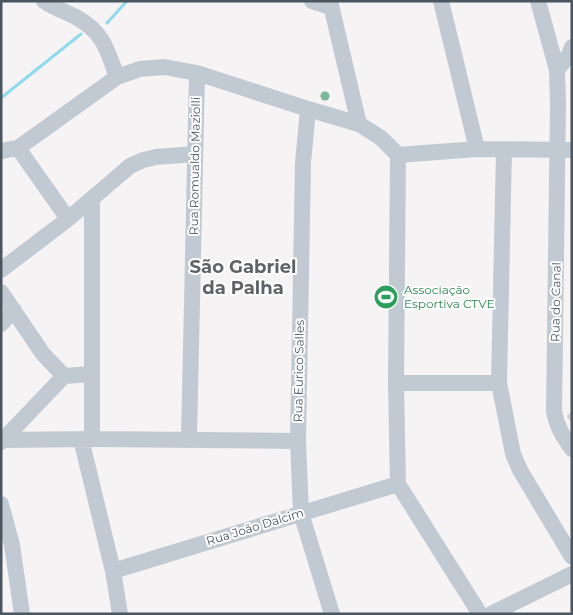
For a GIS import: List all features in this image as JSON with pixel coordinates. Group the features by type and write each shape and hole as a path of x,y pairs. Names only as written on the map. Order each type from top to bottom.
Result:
{"street":[{"path":"312,1 330,4 360,124"},
{"path":"441,1 478,149"},
{"name":"Rua do Canal","path":"538,1 558,70 565,150 554,411 559,431 572,450"},
{"path":"46,2 94,30 104,42 117,76"},
{"path":"558,70 572,47"},
{"path":"1,151 18,148 117,76 140,70 164,67 197,73 360,124 381,138 398,154 478,149 565,150"},
{"name":"Rua Romualdo Maziolli","path":"189,439 197,73"},
{"name":"Rua Eurico Salles","path":"308,109 303,163 298,441 301,513 332,614"},
{"path":"18,148 68,219"},
{"path":"504,150 499,383 513,454 520,470 572,556"},
{"path":"1,270 68,219 130,166 156,157 195,154"},
{"path":"398,154 396,383 398,484 480,614"},
{"path":"92,199 92,374 86,439 120,614"},
{"path":"1,292 43,354 64,376"},
{"path":"1,324 14,310"},
{"path":"2,441 64,376 92,374"},
{"path":"396,383 499,383"},
{"path":"2,441 189,439 298,441"},
{"name":"Rua João Dalcim","path":"113,571 398,484"},
{"path":"1,504 7,546 22,614"},
{"path":"491,614 572,574"}],"building":[{"path":"572,412 572,423 567,416"}],"waterway":[{"path":"107,23 127,1"},
{"path":"1,98 81,34"}],"place":[{"name":"Associação Esportiva CTVE","path":"386,297"}],"district":[{"name":"São Gabriel da Palha","path":"243,277"}]}
